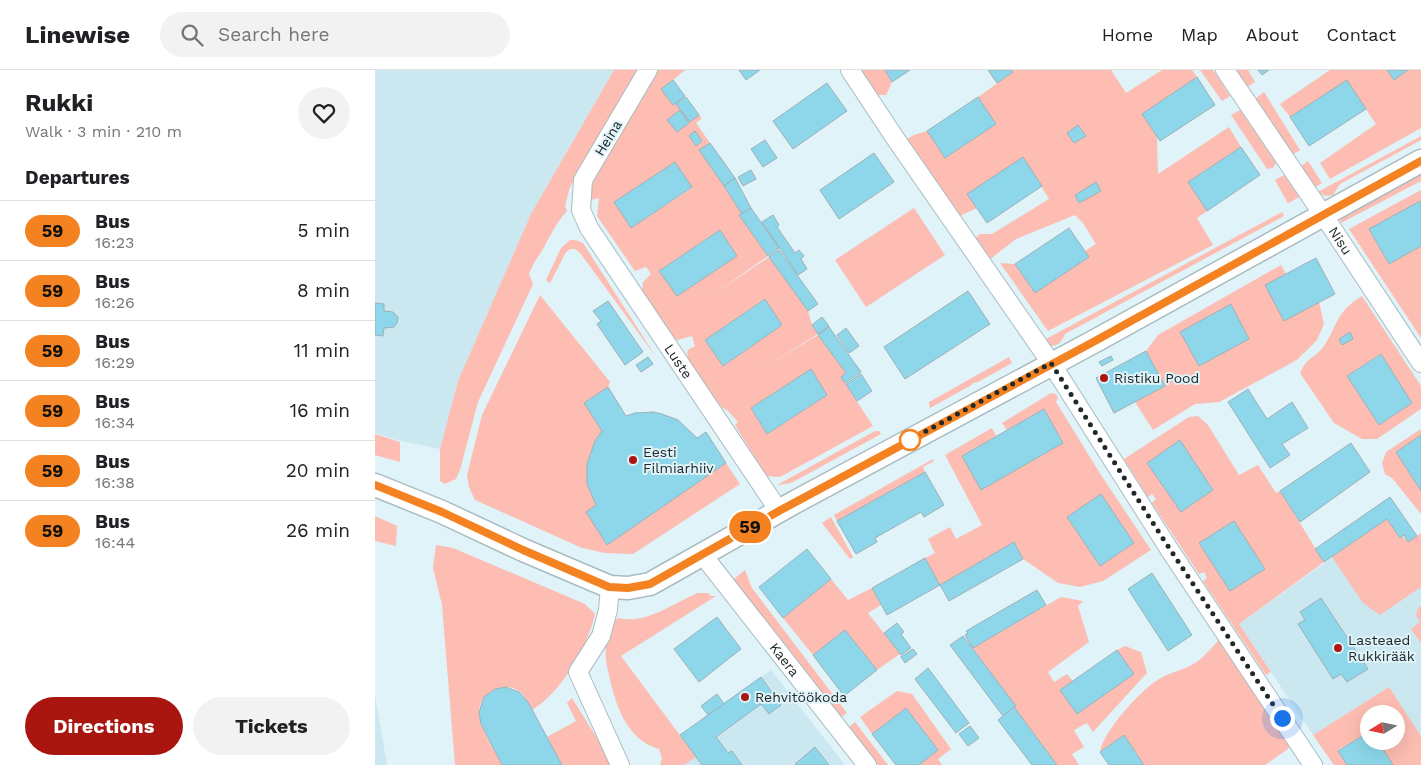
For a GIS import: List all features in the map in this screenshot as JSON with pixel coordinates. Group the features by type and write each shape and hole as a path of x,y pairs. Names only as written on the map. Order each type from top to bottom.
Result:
{"street":[{"name":"Heina","path":"581,210 583,180 649,70"},
{"path":"850,70 1051,363 1164,541 1313,765"},
{"name":"Nisu","path":"1225,70 1421,363"},
{"path":"375,485 442,512 609,587 628,588 650,584 779,511 1095,341 1421,161"},
{"name":"Luste","path":"581,210 589,228 779,511"},
{"name":"Kaera","path":"702,554 867,765"},
{"path":"609,587 608,610 601,636 578,672 620,765"}],"shaded area":[{"path":"375,70 614,70 531,214 458,381 440,449 397,440 375,433"},
{"path":"614,70 638,70 570,187 565,206 567,211 532,267 529,274 533,284 478,402 460,470 456,479 445,484 440,481 440,449 458,381 531,214"},
{"path":"657,70 685,70 662,89 673,105 676,104 690,122 699,115 702,118 696,123 710,143 700,150 742,214 740,216 768,256 714,294 769,257 808,311 812,325 818,334 763,368 818,335 846,373 841,377 873,426 780,477 766,476 735,425 738,422 727,410 721,407 689,361 688,350 695,346 692,336 678,340 673,338 642,291 643,282 651,274 646,267 635,271 597,216 599,198 591,200 592,186 599,168","holes":["680,110 689,123 677,132 667,120","675,162 692,188 631,228 614,202","720,230 737,256 677,296 660,270","764,299 782,325 723,366 705,340","811,370 827,395 768,434 751,409"]},
{"path":"860,70 885,70 892,82 886,95 877,95"},
{"path":"1011,70 1111,70 1126,93 1162,70 1192,70 1197,77 1142,114 1157,136 1158,174 1229,127 1241,147 1188,182 1207,211 1197,218 1213,245 1048,331 1000,263 1015,264 1035,293 1088,257 1085,251 1096,244 1083,223 1075,215 1016,239 989,260 974,239 980,234 992,234 1049,199 1023,157 968,194 977,208 960,216 907,139 927,131 946,158 996,124 978,97 1013,72"},
{"path":"1200,70 1213,70 1230,96 1222,101"},
{"path":"1235,70 1248,70 1255,82 1247,87"},
{"path":"1330,70 1387,70 1394,80 1408,70 1421,70 1421,128 1330,179 1320,163 1376,124 1347,81 1290,117 1280,104"},
{"path":"1264,92 1300,150 1292,155 1255,99"},
{"path":"1240,110 1276,163 1273,168 1267,169 1231,115"},
{"path":"1421,136 1421,140 1340,184 1333,195 1325,196 1318,192"},
{"path":"1308,161 1322,183 1314,188 1300,167"},
{"path":"1421,171 1421,181 1341,223 1340,217"},
{"path":"1284,175 1299,197 1289,203 1275,180"},
{"path":"1421,190 1421,203 1419,201 1369,230 1389,264 1421,246 1421,338 1349,229"},
{"path":"914,208 945,255 866,307 835,260"},
{"path":"1282,212 1284,216 1065,334 1057,345 1049,346 1044,340"},
{"path":"570,240 583,243 656,357 581,254 575,249 570,249 566,252 550,283 546,280 561,248"},
{"path":"1281,265 1286,274 1319,302 1324,324 1317,340 1298,359 1219,402 1195,404 1153,430 1135,402 1165,386 1146,351 1158,335","holes":["1231,305 1249,339 1199,366 1181,332"]},
{"path":"540,295 610,382 602,431 595,441 587,464 587,484 596,505 586,512 607,545 726,463 740,484 633,554 605,553 582,548 475,500 469,487 467,475 482,415"},
{"path":"1362,296 1421,386 1421,409 1377,439 1362,439 1334,423 1300,373 1309,360 1324,346 1342,313","holes":["1380,354 1412,403 1379,425 1347,376"]},
{"path":"1009,357 1012,363 930,408 929,402"},
{"path":"1051,393 1056,394 1058,398 1056,402 1101,475 1151,550 1103,581 1080,587 1058,583 1023,559 1013,543 940,585 925,558 935,553 928,539 950,527 956,539 982,525 945,455 992,428 996,436 962,456 981,490 1063,443 1044,409 1007,430 1002,423","holes":["1101,495 1134,543 1100,566 1067,517"]},
{"path":"1198,416 1208,425 1239,475 1258,465 1276,493 1280,491 1324,562 1239,624 1271,672 1266,675 1203,581 1207,578 1204,572 1199,574 1152,503 1156,499 1152,494 1148,497 1124,459 1189,417","holes":["1180,441 1213,489 1181,512 1148,463","1234,521 1265,569 1230,591 1199,543"]},
{"path":"1421,429 1421,435 1396,452 1421,491 1421,514 1392,478 1385,474 1382,463 1386,452"},
{"path":"875,431 879,431 881,434 791,483 777,485"},
{"path":"375,434 400,442 400,462 375,455"},
{"path":"933,459 934,461 923,467 925,472 837,521 834,515"},
{"path":"375,516 397,526 396,546 375,541"},
{"path":"831,517 853,557 850,559 822,523"},
{"name":"Lasteaed Rukkirääk","path":"1387,519 1421,569 1421,736 1405,712 1405,705 1401,705 1389,687 1313,735 1239,624"},
{"path":"1387,519 1408,542 1421,533 1421,587 1380,615 1363,603 1332,557"},
{"path":"436,545 453,548 585,604 595,614 586,640 572,668 563,681 543,702 532,710 527,700 519,691 506,687 493,690 483,699 479,712 482,725 502,765 455,765 442,605 433,568"},
{"path":"745,570 752,588 847,713 840,718 739,587 734,579"},
{"path":"831,579 848,600 872,588 881,605 868,613 900,654 877,670 845,630 813,655 783,618"},
{"path":"698,593 708,593 711,596 716,596 621,656 696,757 684,765 660,765 662,758 659,749 639,739 625,722 620,712 607,667 606,643 615,620 618,618 628,619 649,616"},
{"path":"1061,597 1083,601 1078,606 1089,642 1048,672 1054,682 1067,674 1073,681 1060,690 1076,713 1117,650 1125,646 1141,652 1147,673 1093,732 1087,723 1074,730 1084,747 1072,754 1079,765 1057,765 973,648"},
{"path":"1421,606 1421,643 1411,629 1420,622 1416,615 1418,608"},
{"path":"1220,639 1290,743 1288,749 1265,765 1144,765 1124,735 1100,752 1107,734 1114,724 1149,686 1161,678 1198,661"},
{"path":"771,670 845,765 684,765 696,757 680,735"},
{"path":"1389,687 1401,705 1360,705"},
{"path":"897,691 912,694 951,749 938,759 942,765 919,765 938,750 906,708 872,734 860,717"},
{"path":"375,696 387,765 375,765"},
{"path":"572,698 613,765 562,765 547,737 576,721 567,703"},
{"path":"1360,705 1360,737 1338,750 1347,765 1334,765 1313,735"},
{"path":"1405,712 1421,736 1421,765 1393,765 1384,750 1405,750"},
{"path":"855,722 888,765 878,765 848,728"}],"building":[{"path":"739,70 760,70 746,80"},
{"path":"885,70 910,70 892,82"},
{"path":"988,70 1011,70 1013,72 997,83"},
{"path":"1258,70 1269,70 1262,75"},
{"path":"1387,70 1408,70 1394,80"},
{"path":"1197,77 1215,105 1160,141 1142,114"},
{"path":"673,80 685,96 673,105 661,89"},
{"path":"1347,80 1366,109 1309,146 1290,117"},
{"path":"827,83 847,111 793,149 773,121"},
{"path":"686,97 699,115 690,122 676,104"},
{"path":"978,97 996,124 945,158 927,131"},
{"path":"680,110 689,123 677,132 667,120"},
{"path":"1078,125 1086,136 1074,143 1067,133"},
{"path":"695,131 702,141 696,146 689,136"},
{"path":"765,140 777,158 763,167 751,149"},
{"path":"710,143 735,178 724,186 699,150"},
{"path":"1241,147 1260,175 1207,211 1188,182"},
{"path":"874,153 894,182 839,219 820,190"},
{"path":"1023,157 1042,186 987,223 967,194"},
{"path":"675,162 692,187 631,228 614,202"},
{"path":"751,170 756,179 743,186 738,177"},
{"path":"735,178 751,208 742,214 724,186"},
{"path":"1096,182 1101,191 1079,203 1075,195"},
{"path":"1420,201 1421,246 1389,264 1369,229"},
{"path":"751,208 779,248 768,256 739,215"},
{"path":"773,215 779,225 777,227 795,253 799,250 804,256 801,259 807,269 798,275 762,222"},
{"path":"1069,228 1089,257 1035,293 1015,264"},
{"path":"720,230 737,256 677,296 659,271"},
{"path":"779,250 818,304 808,311 769,257"},
{"path":"1316,258 1335,294 1284,321 1265,285"},
{"path":"968,291 990,324 905,379 884,347"},
{"path":"765,299 782,325 723,366 705,340"},
{"path":"608,301 643,352 625,365 597,324 601,321 593,311"},
{"path":"375,303 384,304 384,311 393,312 398,317 394,327 384,328 383,336 375,335"},
{"path":"1231,304 1249,339 1199,366 1180,332"},
{"path":"822,317 829,326 818,334 812,325"},
{"path":"829,327 861,372 845,383 841,377 846,373 818,335"},
{"path":"846,328 859,346 849,353 837,335"},
{"path":"1350,332 1353,339 1342,345 1339,339"},
{"path":"1146,351 1165,386 1114,413 1096,378"},
{"path":"1381,354 1412,403 1379,425 1347,376"},
{"path":"1111,356 1113,360 1102,366 1099,362"},
{"path":"648,357 653,364 641,372 636,365"},
{"path":"811,369 827,395 767,434 751,408"},
{"path":"861,374 872,391 857,401 846,384"},
{"path":"608,387 626,416 635,413 653,412 678,420 697,438 706,432 726,463 607,545 586,512 596,505 587,484 587,464 595,441 602,431 584,403"},
{"path":"1248,389 1267,419 1292,402 1308,428 1282,444 1290,455 1270,468 1228,402"},
{"path":"1044,409 1063,443 981,490 962,456"},
{"path":"1421,435 1421,491 1396,452"},
{"path":"1180,440 1213,490 1181,512 1147,463"},
{"path":"1351,443 1370,472 1300,522 1280,491"},
{"path":"925,472 944,505 924,517 921,512 875,538 877,542 856,554 837,521"},
{"path":"1101,494 1134,543 1100,566 1067,517"},
{"path":"1390,497 1417,536 1408,542 1404,535 1400,538 1387,519 1324,562 1315,549"},
{"path":"1234,521 1265,569 1230,591 1199,543"},
{"path":"1014,542 1023,559 949,601 940,585"},
{"path":"807,549 831,579 783,618 759,587"},
{"path":"925,558 940,585 887,615 872,588"},
{"path":"1152,573 1192,635 1168,651 1128,589"},
{"path":"1037,590 1046,605 973,648 965,635 968,633 966,631"},
{"path":"1321,598 1368,669 1347,682 1341,674 1333,679 1298,624 1305,620 1300,612"},
{"path":"717,617 741,649 699,682 674,649"},
{"path":"897,623 904,632 901,634 911,648 901,655 884,633"},
{"path":"845,630 877,670 844,696 813,655"},
{"path":"963,636 1016,706 1003,716 950,645"},
{"path":"913,649 917,654 905,663 901,657"},
{"path":"1117,650 1134,674 1077,714 1060,690"},
{"path":"928,668 969,723 956,733 915,679"},
{"path":"761,677 781,705 769,714 761,704 716,737 728,753 732,751 742,765 702,765 680,735"},
{"path":"506,687 519,692 528,702 562,765 502,765 481,724 479,712 484,697 495,689"},
{"path":"717,694 724,704 708,715 701,706"},
{"path":"1014,707 1057,765 1032,765 998,720"},
{"path":"906,708 938,750 919,765 896,765 872,734"},
{"path":"970,726 979,738 968,746 959,734"},
{"path":"1124,735 1144,765 1109,765 1100,752"},
{"path":"1360,738 1360,750 1384,750 1393,765 1347,765 1338,751"},
{"path":"815,747 829,765 795,764"}],"bus line":[{"name":"59","path":"375,485 442,512 609,587 628,588 650,584 779,511 1095,341 1421,161"}],"place":[{"name":"Ristiku Pood","path":"1104,378"},
{"name":"Eesti Filmiarhiiv","path":"633,460"},
{"name":"Lasteaed Rukkirääk","path":"1338,648"},
{"name":"Rehvitöökoda","path":"745,697"}],"route":[{"path":"910,440 1051,363 1160,534 1282,718"}]}
